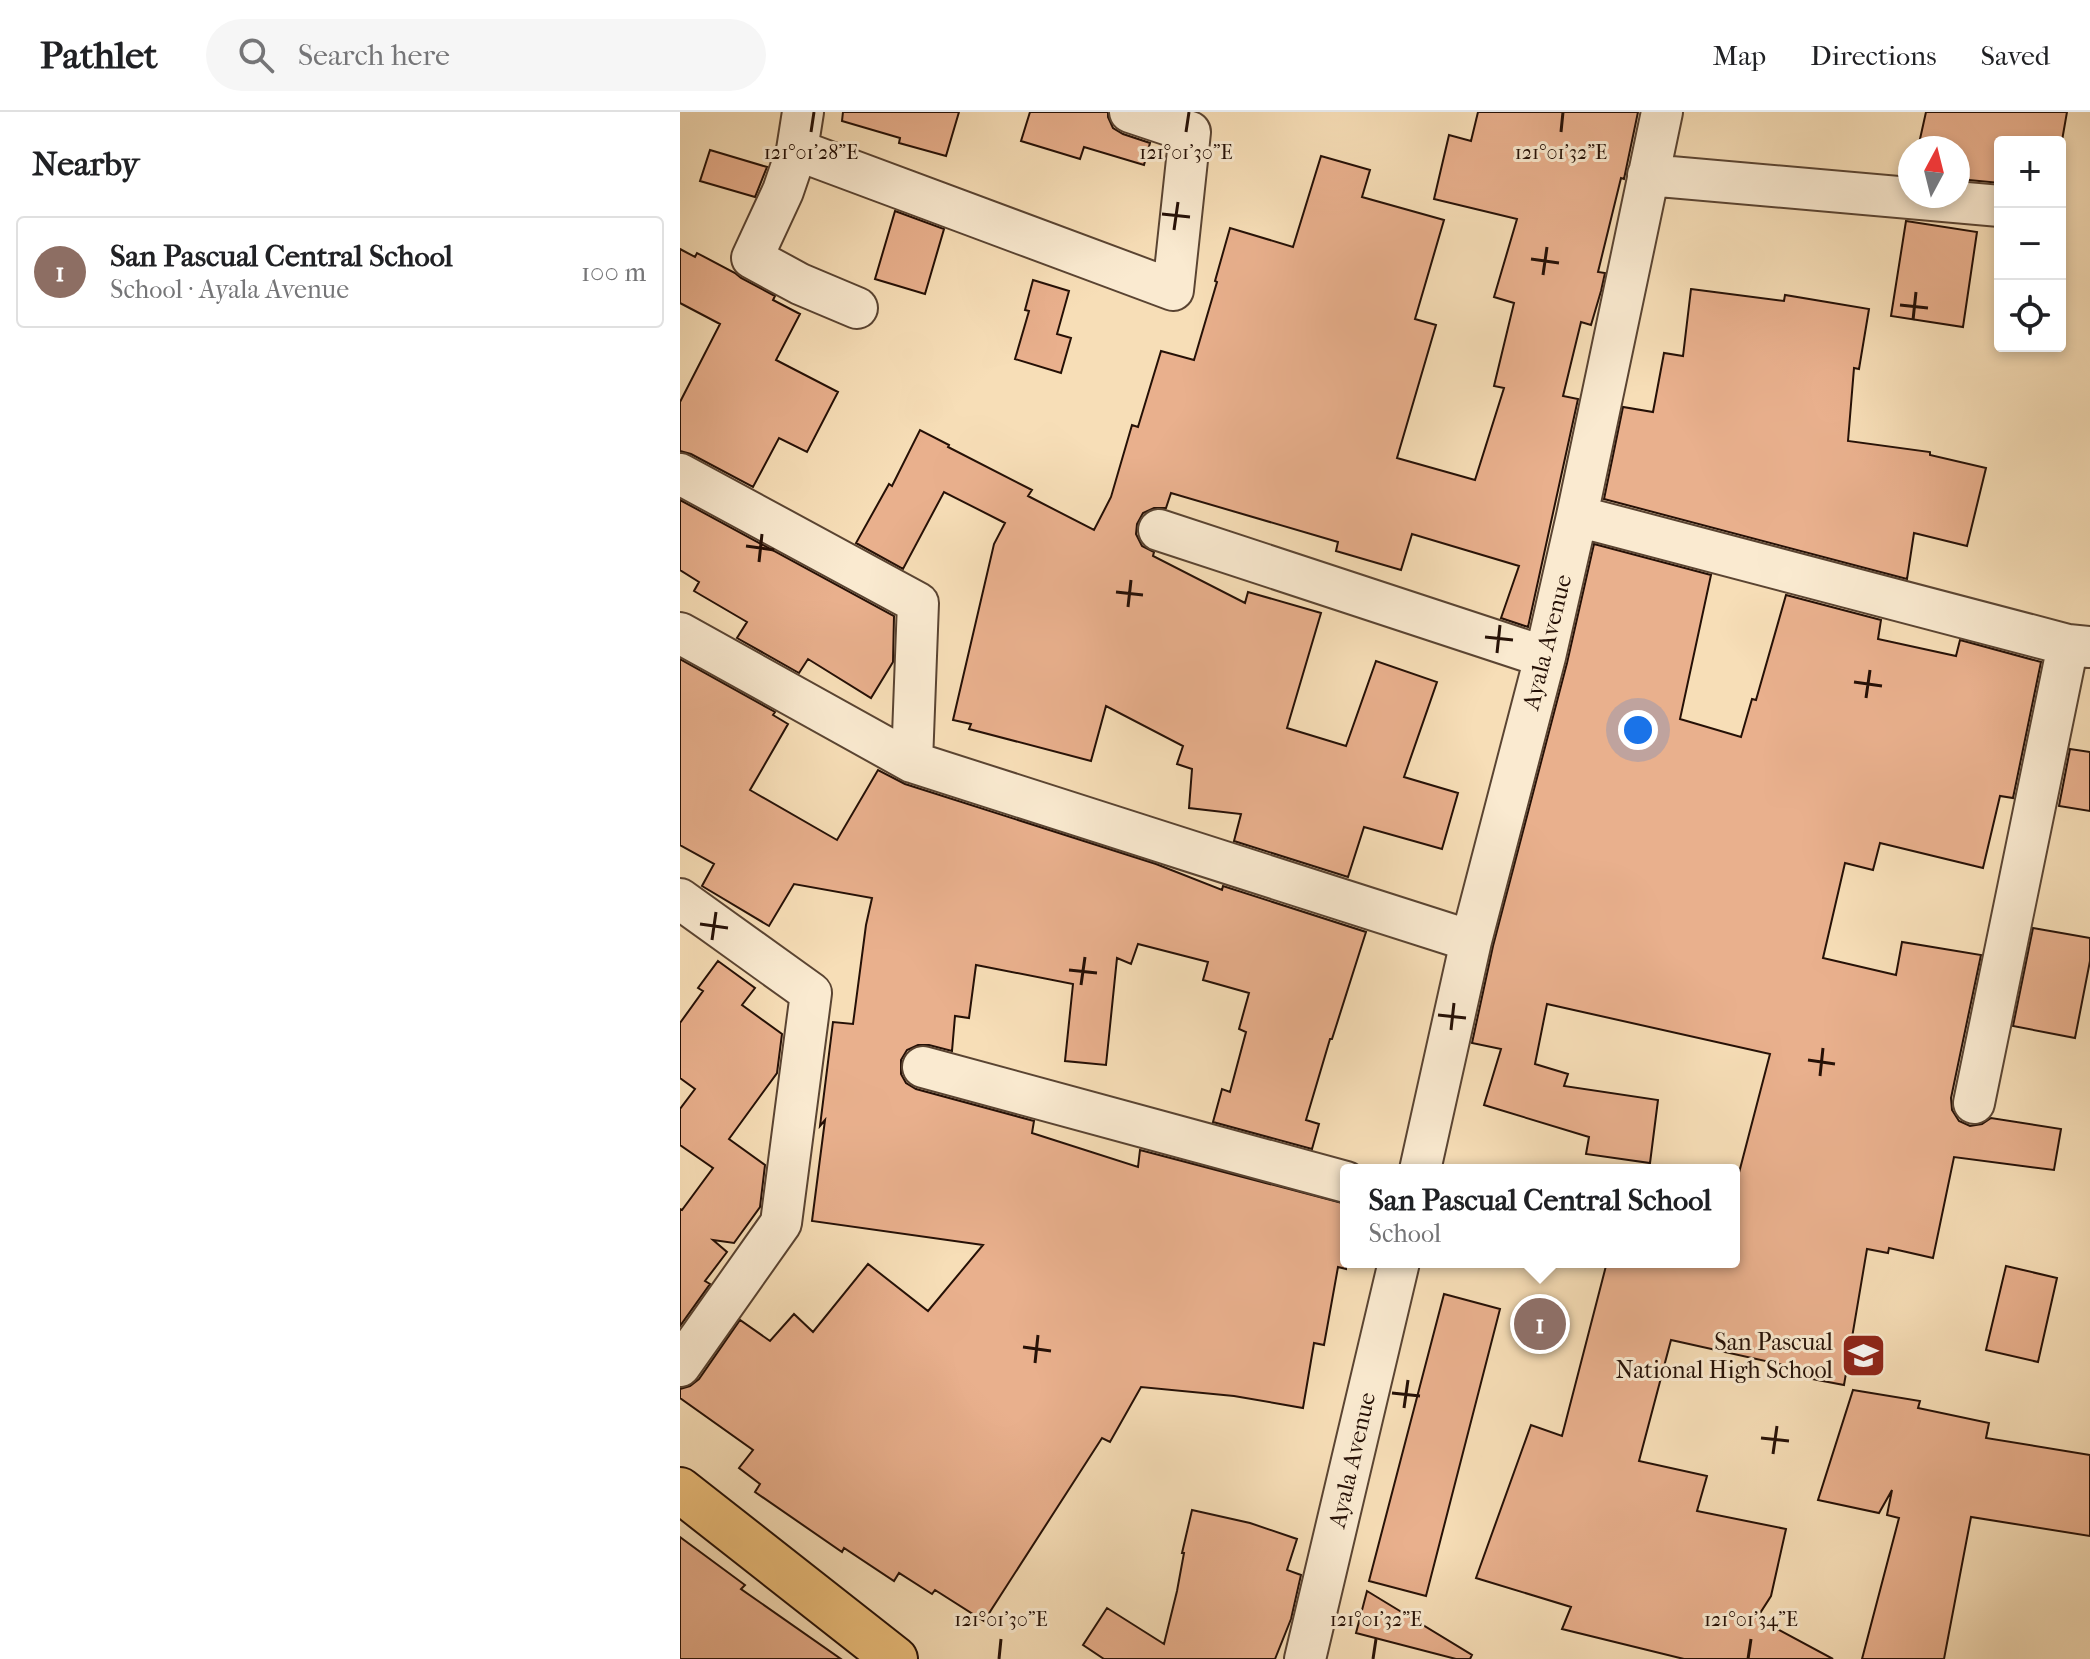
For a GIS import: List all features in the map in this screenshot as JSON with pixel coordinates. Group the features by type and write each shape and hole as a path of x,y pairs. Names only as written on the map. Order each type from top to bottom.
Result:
{"main road":[{"path":"680,1490 895,1659"}],"street":[{"path":"857,308 800,284 752,258 783,191 800,131 1173,290 1190,132 1130,112"},
{"name":"Ayala Avenue","path":"1421,1164 1471,941 1545,657 1662,112"},
{"path":"1648,175 1994,205"},
{"path":"680,474 918,603 912,762"},
{"path":"1577,516 2079,646 1974,1103"},
{"path":"1159,530 1545,657"},
{"path":"680,633 912,762 1471,941"},
{"path":"680,899 811,993 781,1223 680,1366"},
{"path":"923,1067 1340,1180"},
{"name":"Ayala Avenue","path":"1305,1659 1398,1268"}],"building":[{"path":"843,112 959,112 946,156 899,143 900,138 842,121"},
{"path":"1030,112 1108,112 1113,128 1150,143 1144,165 1084,147 1080,159 1021,141"},
{"path":"1478,112 1638,112 1624,179 1621,178 1598,272 1605,273 1601,291 1591,325 1581,322 1563,396 1578,399 1528,627 1501,618 1519,566 1412,534 1401,570 1336,551 1338,542 1171,493 1166,508 1154,508 1143,513 1136,534 1142,546 1154,552 1153,556 1245,603 1248,592 1321,613 1287,728 1346,746 1376,661 1437,682 1404,777 1458,793 1442,849 1364,827 1348,877 1234,841 1241,814 1189,808 1192,769 1177,764 1183,746 1106,706 1091,761 969,729 971,724 953,720 994,544 1005,523 944,492 903,569 856,543 889,484 892,486 920,430 1032,490 1028,496 1094,530 1111,497 1132,425 1138,427 1161,351 1194,360 1230,228 1293,247 1321,156 1370,170 1362,197 1444,220 1415,319 1436,325 1397,458 1475,480 1504,388 1494,386 1514,303 1494,297 1517,219 1434,199 1449,135 1471,141"},
{"path":"1926,112 2067,112 2063,136 1994,136 1994,182 1970,180 1970,136 1921,136"},
{"path":"710,150 767,167 755,197 700,181"},
{"path":"895,211 944,229 925,294 875,279"},
{"path":"1906,221 1977,232 1963,327 1891,316"},
{"path":"680,249 695,257 697,253 735,273 775,296 773,300 800,314 776,360 838,392 807,452 779,438 753,487 680,451 680,402 720,324 680,303"},
{"path":"1033,280 1069,291 1057,334 1071,338 1061,373 1015,359 1029,311 1025,310"},
{"path":"1691,289 1784,301 1785,295 1869,309 1859,369 1854,368 1848,441 1930,452 1930,455 1986,468 1967,546 1914,533 1907,579 1604,499 1623,407 1653,412 1664,353 1683,356"},
{"path":"680,500 894,616 893,662 871,698 808,659 799,673 737,638 747,622 694,591 699,582 680,570"},
{"path":"1594,544 1711,575 1680,719 1741,737 1752,699 1756,700 1786,595 1881,620 1878,639 1956,656 1960,640 2041,662 2013,798 2000,796 1983,868 1880,843 1873,870 1845,863 1823,958 1896,975 1902,942 1981,955 1951,1098 1952,1110 1959,1121 1970,1126 1982,1124 1991,1118 2061,1129 2054,1170 1954,1157 1933,1258 1889,1248 1888,1253 1867,1249 1844,1385 1791,1375 1792,1367 1671,1340 1639,1461 1707,1476 1697,1511 1786,1529 1771,1596 1757,1618 1833,1659 1684,1659 1562,1629 1571,1607 1476,1578 1531,1425 1562,1436 1605,1268 1740,1268 1740,1169 1770,1054 1547,1004 1535,1064 1568,1074 1564,1086 1658,1100 1650,1163 1586,1154 1589,1137 1484,1105 1501,1049 1472,1043 1493,946 1567,663"},
{"path":"680,659 775,712 773,715 788,724 750,790 837,840 878,770 905,784 1156,864 1222,890 1223,886 1366,932 1306,1120 1319,1124 1312,1149 1213,1122 1222,1089 1230,1092 1246,1032 1239,1029 1249,993 1203,980 1208,962 1138,944 1131,964 1117,958 1106,1065 1065,1061 1073,984 976,965 969,1018 955,1016 952,1051 918,1045 907,1050 901,1060 901,1074 906,1083 916,1089 1034,1121 1032,1133 1138,1167 1140,1150 1340,1202 1340,1268 1324,1345 1314,1343 1303,1408 1234,1396 1141,1387 1110,1442 1102,1438 984,1621 935,1590 932,1594 899,1573 894,1581 844,1548 842,1552 755,1492 760,1484 739,1468 753,1450 680,1398 680,1389 699,1379 740,1320 770,1341 794,1314 813,1332 868,1264 928,1311 983,1245 812,1221 833,1022 853,1024 872,898 794,884 769,926 702,886 714,864 680,845"},
{"path":"2070,749 2090,752 2090,811 2059,806"},
{"path":"2033,928 2090,938 2090,961 2075,1038 2013,1026"},
{"path":"718,961 755,988 742,1005 782,1034 777,1073 729,1139 765,1165 760,1207 734,1243 713,1240 727,1252 705,1281 710,1284 680,1326 680,1209 713,1168 680,1145 680,1109 695,1089 680,1078 680,1023 703,991 698,988"},
{"path":"2006,1266 2057,1278 2038,1362 1986,1350"},
{"path":"1444,1294 1500,1309 1426,1596 1369,1581"},
{"path":"1853,1390 1920,1401 1918,1408 1989,1423 1986,1438 2090,1455 2090,1536 1971,1517 1944,1659 1862,1659 1899,1518 1887,1515 1892,1490 1879,1513 1818,1500"},
{"path":"1192,1510 1250,1523 1297,1539 1287,1570 1301,1575 1291,1619 1275,1659 1104,1659 1083,1645 1107,1608 1164,1644"},
{"path":"680,1537 745,1585 741,1589 841,1659 680,1659"},
{"path":"1367,1591 1472,1655 1470,1659 1456,1659 1356,1633"}],"place":[{"name":"San Pascual Central School","path":"1540,1324"},
{"name":"San Pascual National High School","path":"1864,1356"}]}
